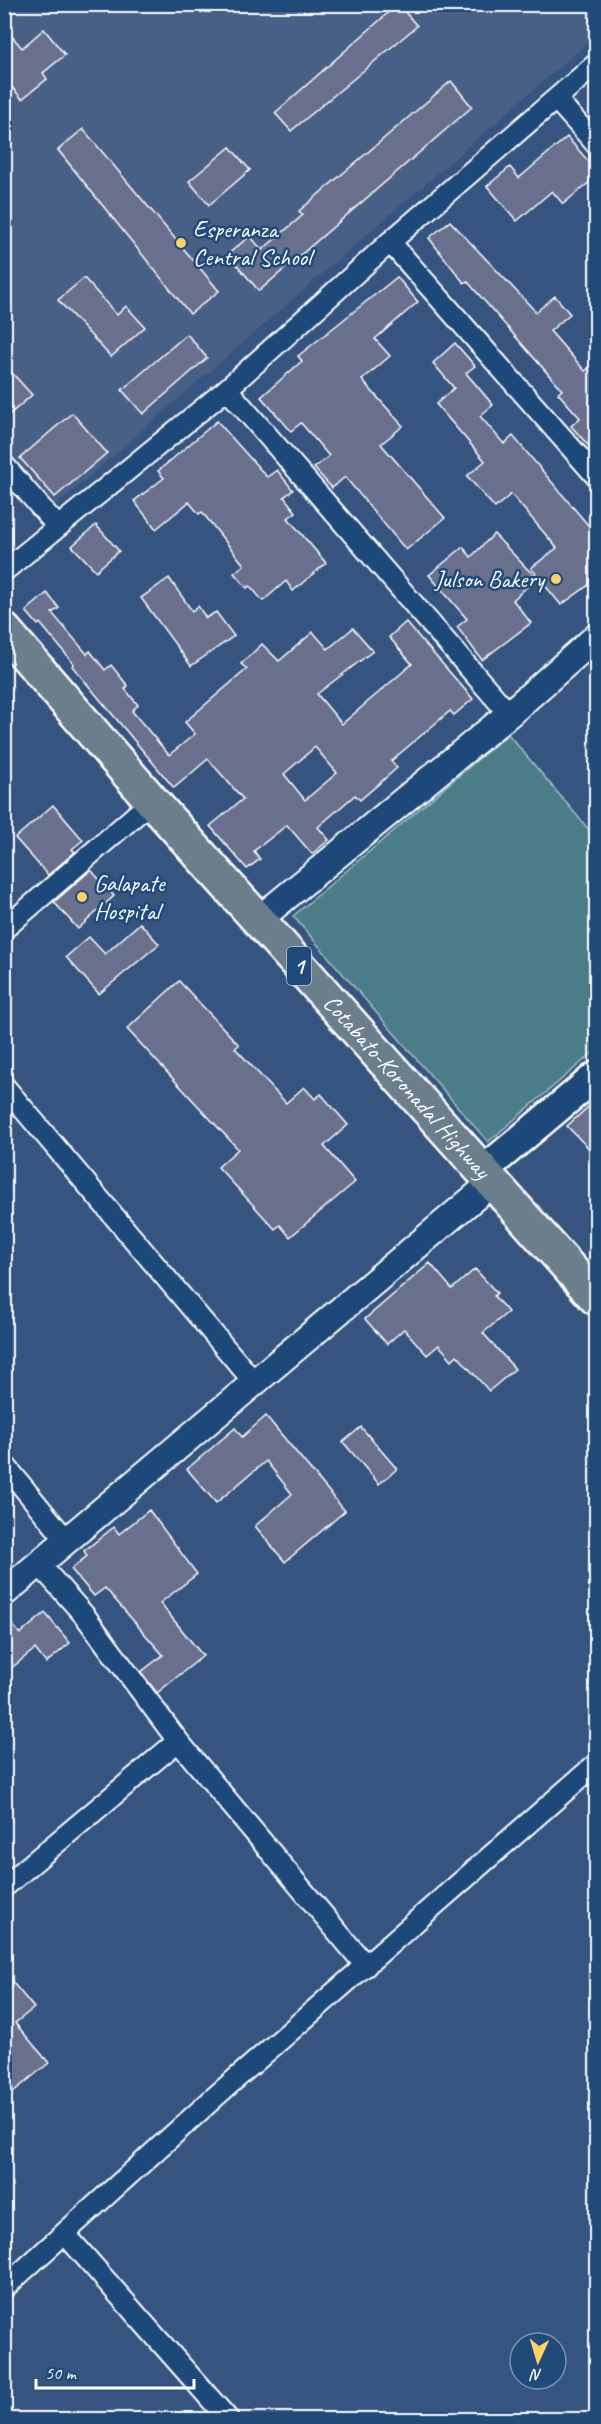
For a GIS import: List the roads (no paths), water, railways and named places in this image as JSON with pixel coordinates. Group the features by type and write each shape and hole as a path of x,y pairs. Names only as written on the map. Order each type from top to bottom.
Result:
{"highway":[{"name":"Cotabato-Koronadal Highway","path":"4,630 429,1114 489,1176 597,1298"}],"main road":[{"path":"489,1176 597,1076"}],"street":[{"path":"4,571 227,389 390,242 597,64"},
{"path":"556,99 597,144"},
{"path":"390,242 597,476"},
{"path":"227,389 509,714"},
{"path":"4,465 57,526"},
{"path":"258,920 509,714 597,637"},
{"path":"4,929 152,801"},
{"path":"4,1086 254,1382"},
{"path":"4,1593 254,1382 489,1176"},
{"path":"4,1464 68,1541"},
{"path":"39,1564 85,1616 178,1741 366,1966"},
{"path":"4,1887 178,1741"},
{"path":"4,2288 66,2235 216,2096 597,1764"},
{"path":"66,2235 229,2420"}],"place":[{"name":"Esperanza Central School","path":"181,243"},
{"name":"Julson Bakery","path":"556,579"},
{"name":"Galapate Hospital","path":"82,897"}]}
